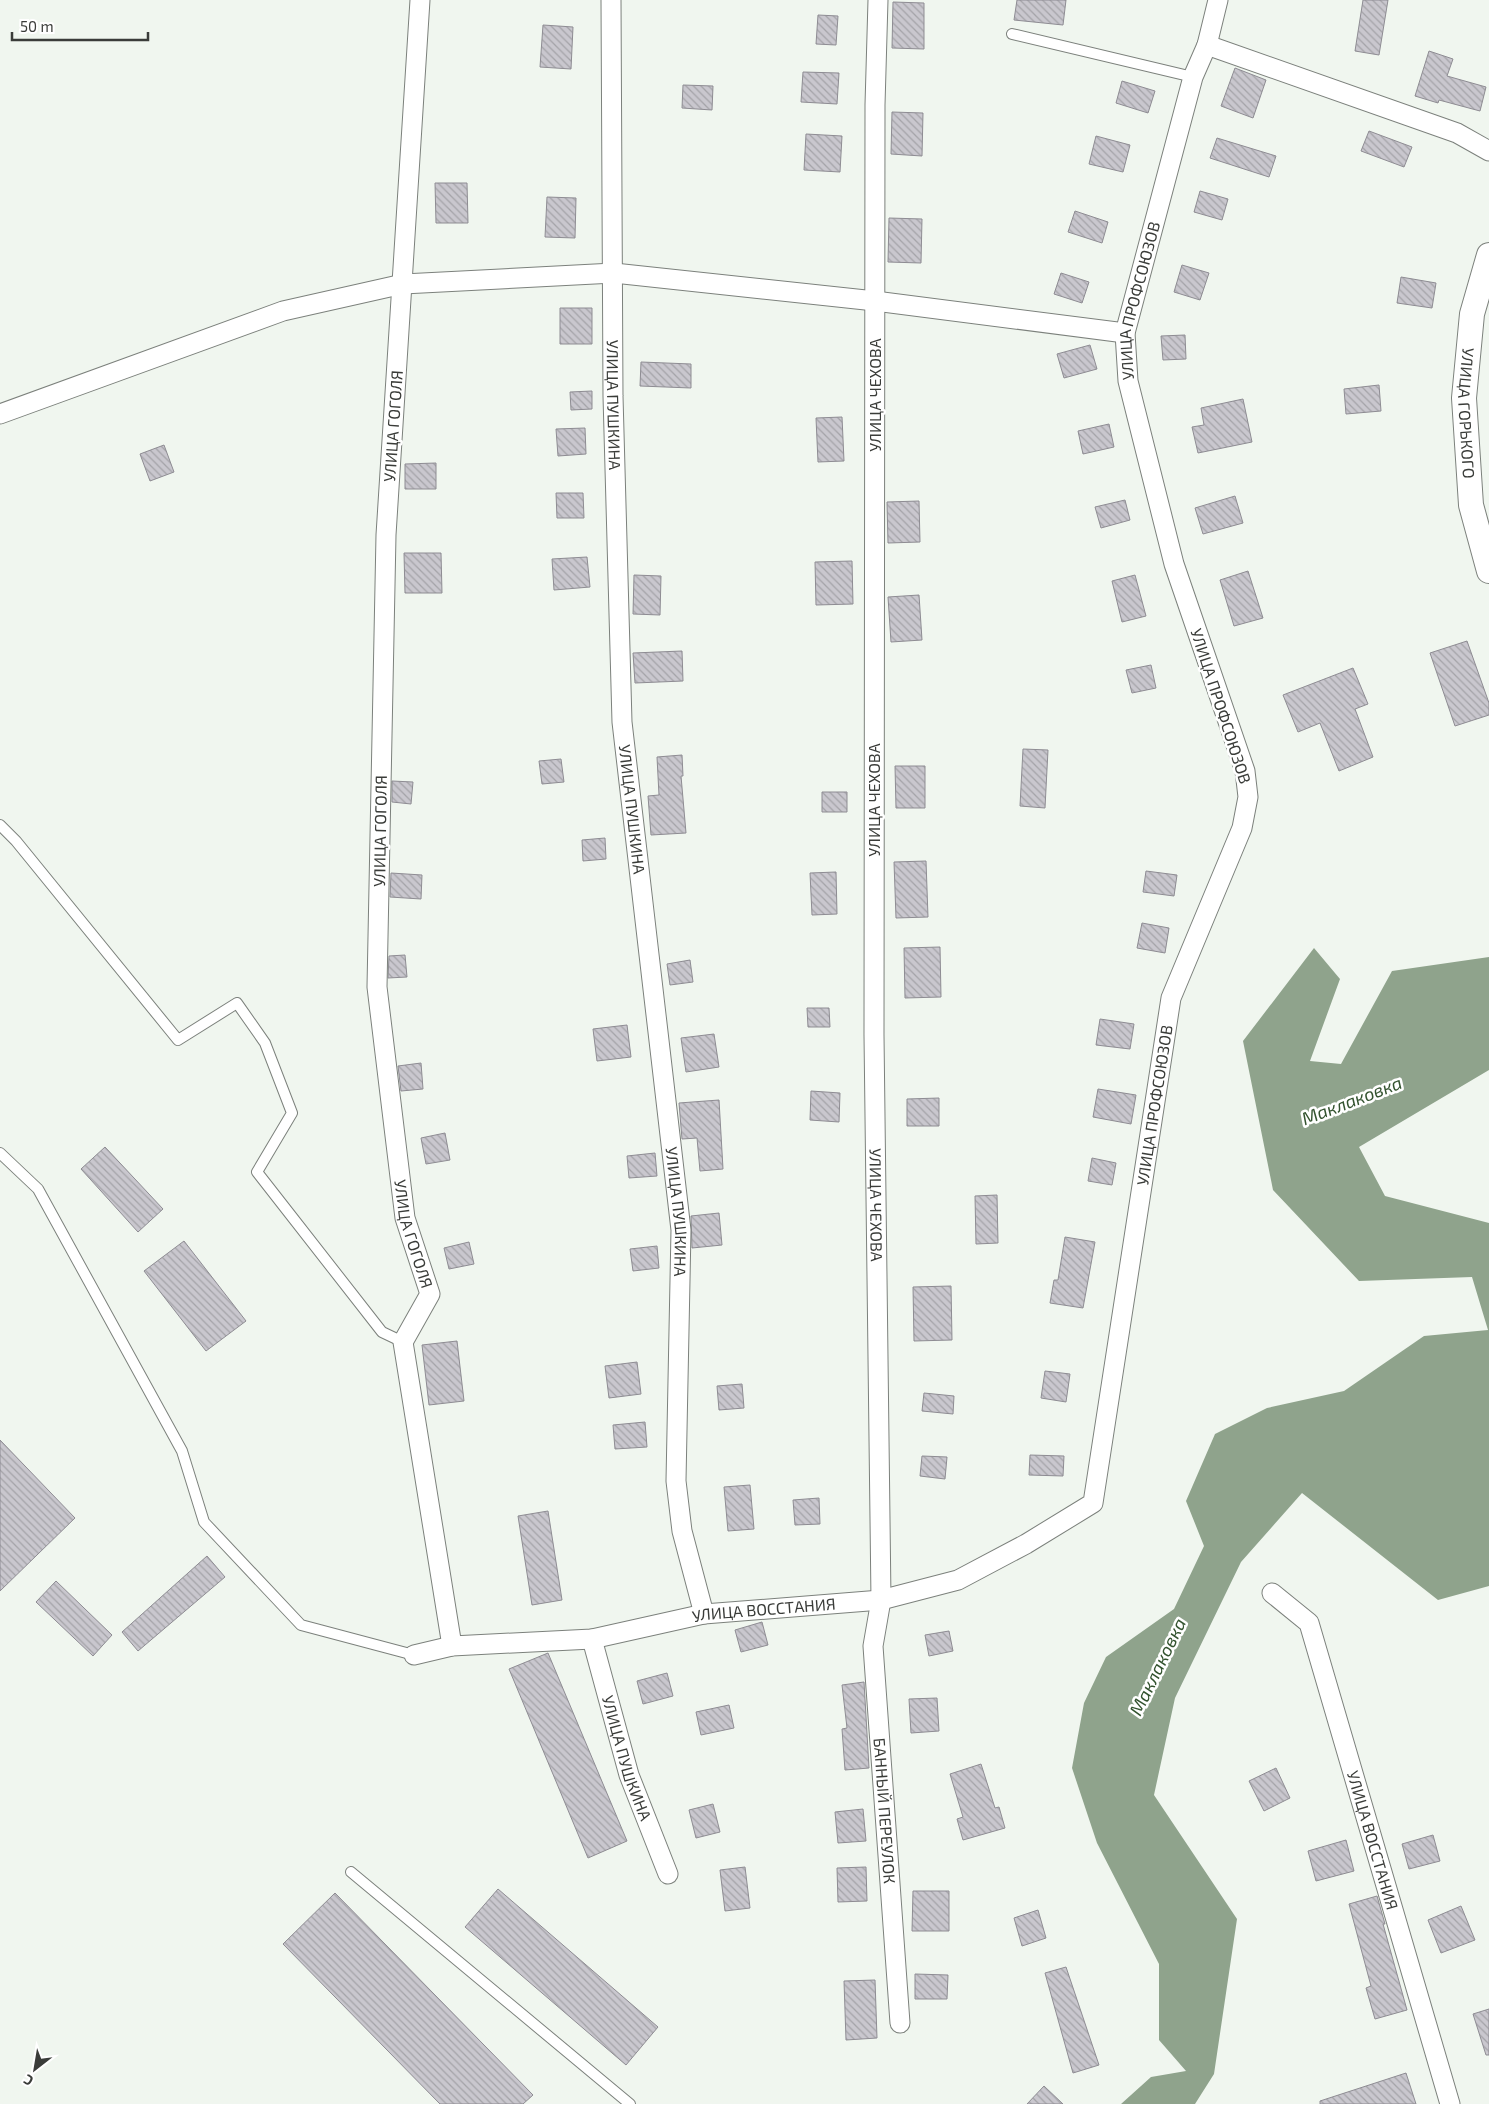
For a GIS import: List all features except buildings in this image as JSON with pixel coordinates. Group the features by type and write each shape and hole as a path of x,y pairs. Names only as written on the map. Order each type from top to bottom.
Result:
{"street":[{"name":"УЛИЦА ГОГОЛЯ","path":"403,1342 430,1294 405,1218 377,987 386,534 420,0"},
{"name":"УЛИЦА ПУШКИНА","path":"611,0 614,273 613,396 622,722 680,1230 676,1481 682,1531 704,1614"},
{"name":"УЛИЦА ЧЕХОВА","path":"878,0 875,104 874,1025 882,1600"},
{"name":"УЛИЦА ПРОФСОЮЗОВ","path":"1093,1503 1171,998 1242,828 1248,797 1245,771 1174,564 1128,381 1125,333 1193,77 1206,45 1218,0"},
{"path":"1206,45 1457,133 1489,151"},
{"name":"УЛИЦА ГОРЬКОГО","path":"1489,254 1472,314 1464,398 1471,505 1489,571"},
{"path":"0,414 283,311 403,284 614,273 875,301 1125,333"},
{"path":"403,1342 452,1646"},
{"name":"УЛИЦА ВОССТАНИЯ","path":"414,1654 452,1646 592,1639 704,1614 882,1600 958,1580 1026,1544 1093,1503"},
{"name":"УЛИЦА ВОССТАНИЯ","path":"1272,1593 1309,1624 1450,2104"},
{"name":"БАННЫЙ ПЕРЕУЛОК","path":"882,1600 873,1646 900,2024"},
{"name":"УЛИЦА ПУШКИНА","path":"592,1639 629,1775 668,1874"}],"lane":[{"path":"1012,34 1193,77"},
{"path":"0,825 16,841 178,1040 237,1003 265,1043 292,1113 257,1172 382,1332 403,1342"},
{"path":"0,1152 38,1190 58,1224 182,1451 204,1522 302,1624 414,1654"},
{"path":"351,1872 630,2104"}],"water":[{"name":"Маклаковка","path":"1314,948 1340,979 1310,1061 1341,1064 1392,971 1489,957 1489,1070 1359,1147 1385,1196 1489,1223 1489,1586 1438,1600 1302,1493 1241,1562 1175,1698 1154,1795 1237,1919 1214,2074 1195,2104 1121,2104 1151,2077 1186,2071 1159,2040 1159,1964 1097,1843 1072,1768 1084,1703 1106,1657 1174,1609 1204,1546 1186,1501 1215,1434 1267,1408 1344,1391 1424,1336 1488,1330 1472,1277 1359,1281 1273,1190 1243,1041"}]}
